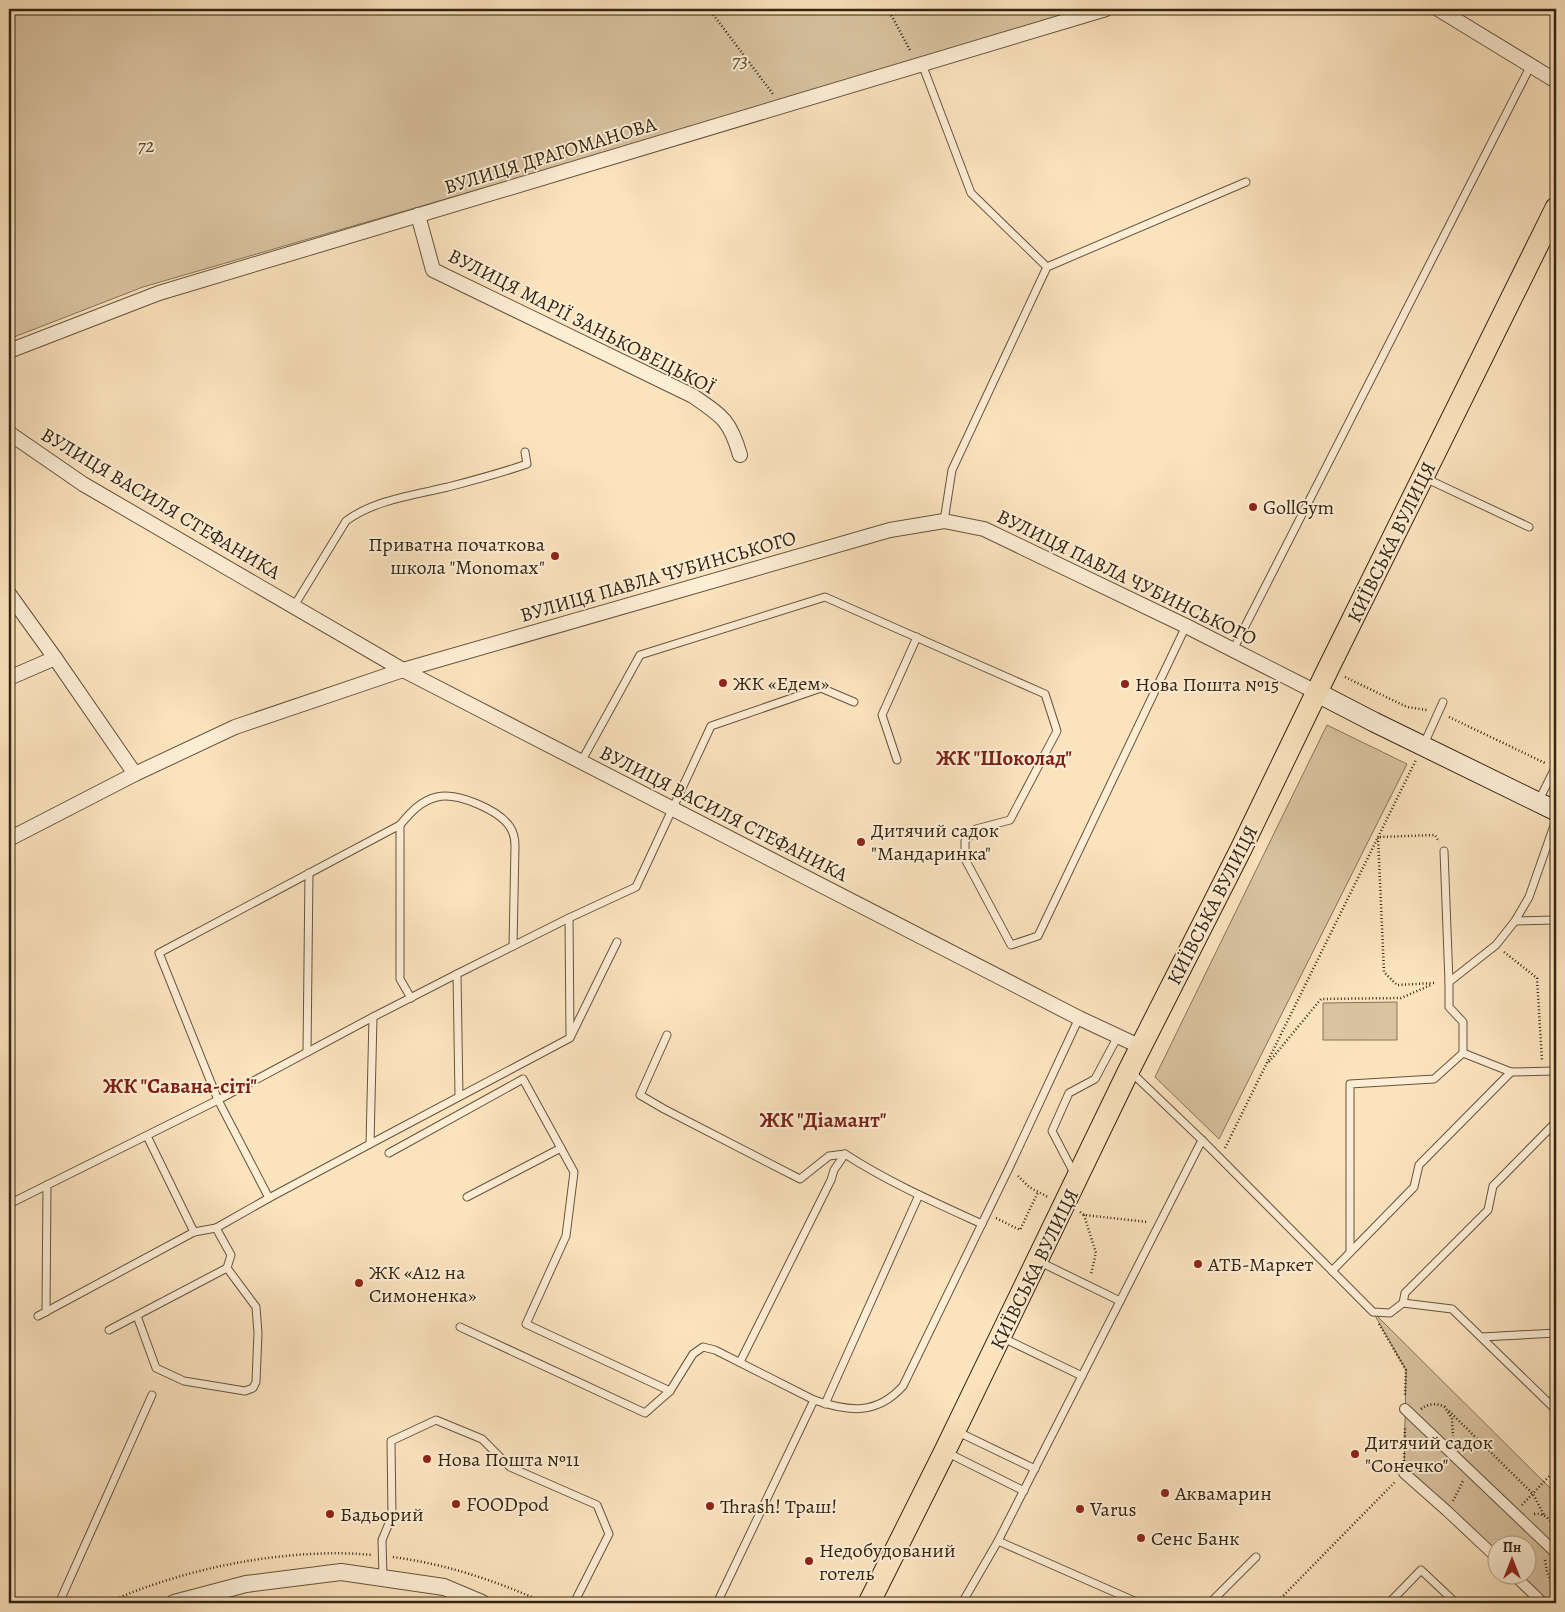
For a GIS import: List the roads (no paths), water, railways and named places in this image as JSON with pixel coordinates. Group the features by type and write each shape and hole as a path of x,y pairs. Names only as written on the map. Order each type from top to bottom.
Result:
{"main road":[{"name":"КИЇВСЬКА ВУЛИЦЯ","path":"869,1603 1001,1337 1129,1070 1241,849 1316,692 1556,208"},
{"path":"1316,692 1423,747 1556,811"}],"street":[{"name":"ВУЛИЦЯ ДРАГОМАНОВА","path":"9,351 159,293 1106,9"},
{"path":"1438,9 1556,81"},
{"name":"ВУЛИЦЯ МАРІЇ ЗАНЬКОВЕЦЬКОЇ","path":"418,215 433,270 693,396 722,416 734,434 740,455"},
{"name":"ВУЛИЦЯ ВАСИЛЯ СТЕФАНИКА","path":"9,433 83,484 403,670 1079,1018 1141,1047"},
{"name":"ВУЛИЦЯ ПАВЛА ЧУБИНСЬКОГО","path":"9,839 135,774 235,727 403,670 890,530 944,521 984,529 1186,626 1316,692"},
{"path":"9,594 135,774"},
{"path":"9,678 55,658"},
{"path":"1405,1409 1556,1553"},
{"path":"1404,1473 1488,1550"},
{"path":"174,1603 246,1584 341,1572 444,1587 482,1603"},
{"path":"1523,1584 1543,1603"}],"lane":[{"path":"920,65 971,193 1047,267"},
{"path":"1233,650 1531,65"},
{"path":"944,521 952,470 1047,267 1246,182"},
{"name":"ВУЛИЦЯ ВАСИЛЯ СТЕФАНИКА","path":"294,606 346,521 359,511 379,504 483,478 527,464 525,452"},
{"path":"1423,477 1529,526"},
{"path":"581,762 640,655 825,597 1045,694 1057,732 1010,820 976,829 965,841 965,858 1011,945 1038,936 1186,626"},
{"path":"897,760 882,715 918,637"},
{"path":"9,1204 218,1100 457,974 568,918 636,887 711,726 821,688 854,702"},
{"path":"1423,747 1443,702"},
{"path":"1538,802 1556,766"},
{"path":"268,1198 218,1100 160,953 400,825 410,812 423,802 438,796 455,796 495,814 507,823 514,834 516,846 513,946"},
{"path":"1449,982 1496,946 1515,921 1529,897 1556,820"},
{"path":"400,825 400,979 411,998"},
{"path":"1350,1252 1350,1084 1434,1079 1463,1053 1463,1022 1449,1007 1444,851"},
{"path":"308,1052 309,873"},
{"path":"568,918 570,1038"},
{"path":"1515,921 1556,920"},
{"path":"38,1316 194,1232 216,1228 268,1198 570,1038 617,942"},
{"path":"457,974 459,1096"},
{"path":"370,1144 373,1017"},
{"path":"460,1327 645,1413 670,1391 693,1354 703,1347 715,1350 825,1404 861,1410 879,1406 893,1397 903,1386 1010,1166 1079,1018"},
{"path":"666,1034 640,1095 800,1179 829,1156 845,1154 919,1195 982,1224"},
{"path":"1077,1179 1052,1131 1069,1093 1095,1078 1118,1036"},
{"path":"1463,1053 1511,1072 1556,1071"},
{"path":"1129,1070 1202,1140 1373,1312 1390,1313 1403,1303 1405,1293 1488,1210 1493,1186 1556,1122"},
{"path":"1332,1271 1414,1187 1419,1165 1511,1072"},
{"path":"389,1153 522,1079 574,1172 566,1236 526,1324 670,1391"},
{"path":"147,1136 194,1232"},
{"path":"962,1603 1024,1491 1202,1140"},
{"path":"467,1197 561,1148"},
{"path":"740,1362 831,1180 834,1170 845,1154"},
{"path":"46,1312 47,1185"},
{"path":"825,1404 919,1195"},
{"path":"110,1330 227,1268 231,1255 216,1228"},
{"path":"1037,1260 1120,1300"},
{"path":"137,1316 156,1368 184,1381 245,1391 252,1388 256,1382 258,1343 256,1307 227,1268"},
{"path":"1403,1303 1452,1308 1556,1410"},
{"path":"1482,1337 1556,1333"},
{"path":"1001,1337 1082,1376"},
{"path":"59,1603 152,1395"},
{"path":"717,1603 814,1400"},
{"path":"383,1578 382,1540 392,1516 391,1440 436,1420 482,1439 510,1467 597,1505 610,1534 574,1603"},
{"path":"955,1431 1034,1469"},
{"path":"945,1451 1024,1491"},
{"path":"998,1541 1139,1603"},
{"path":"1210,1603 1256,1557"},
{"path":"1389,1603 1421,1570 1456,1603"}],"place":[{"name":"GollGym","path":"1253,507"},
{"name":"Приватна початкова школа \"Monomax\"","path":"555,556"},
{"name":"ЖК «Едем»","path":"723,683"},
{"name":"Нова Пошта №15","path":"1125,684"},
{"name":"Дитячий садок \"Мандаринка\"","path":"861,842"},
{"name":"АТБ-Маркет","path":"1198,1264"},
{"name":"ЖК «А12 на Симоненка»","path":"359,1283"},
{"name":"Дитячий садок \"Сонечко\"","path":"1355,1454"},
{"name":"Нова Пошта №11","path":"427,1459"},
{"name":"Аквамарин","path":"1165,1493"},
{"name":"FOODpod","path":"456,1504"},
{"name":"Thrash! Траш!","path":"710,1506"},
{"name":"Varus","path":"1080,1509"},
{"name":"Бадьорий","path":"330,1514"},
{"name":"Сенс Банк","path":"1141,1538"},
{"name":"Недобудований готель","path":"809,1561"}],"district":[{"name":"ЖК \"Шоколад\"","path":"1004,758"},
{"name":"ЖК \"Савана-сіті\"","path":"180,1086"},
{"name":"ЖК \"Діамант\"","path":"823,1120"}],"park label":[{"name":"73","path":"740,60"},
{"name":"72","path":"146,145"}]}
